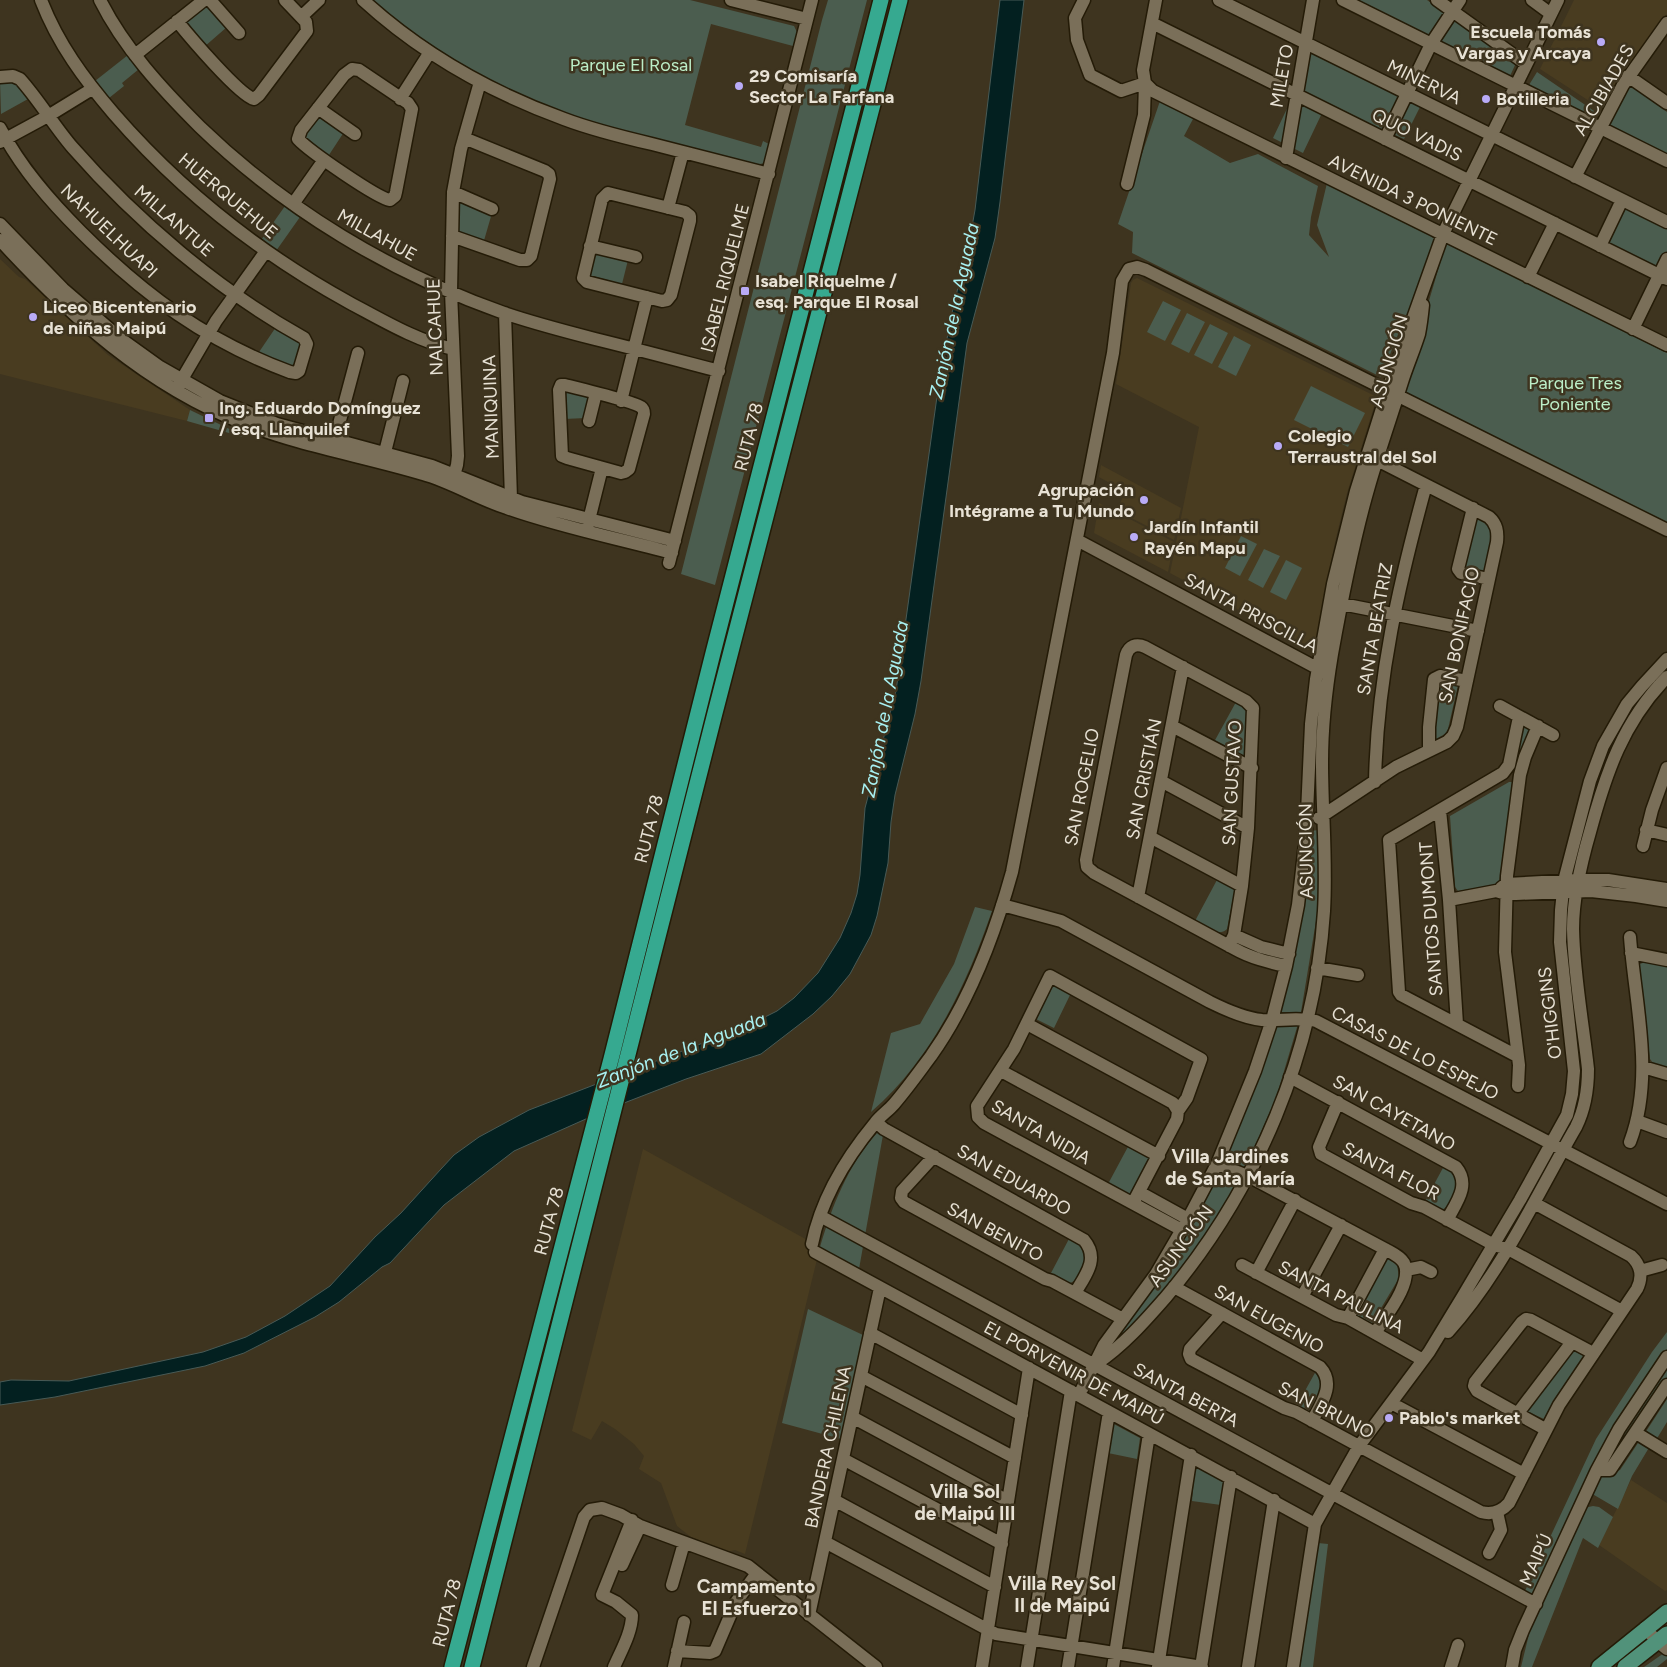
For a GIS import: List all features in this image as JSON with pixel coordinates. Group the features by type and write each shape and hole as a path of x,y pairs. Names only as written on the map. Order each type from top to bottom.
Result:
{"highway":[{"name":"RUTA 78","path":"452,1667 611,1059 881,0"},
{"name":"RUTA 78","path":"472,1667 721,689 900,0"}],"main road":[{"path":"1599,1667 1667,1612"},
{"path":"1624,1667 1664,1641"}],"street":[{"name":"HUERQUEHUE","path":"41,0 60,42 72,62 92,88 169,171 213,210 266,251 310,280 362,310 436,345 453,349"},
{"name":"MILLAHUE","path":"100,0 114,26 135,55 170,96 212,138 250,171 317,221 403,270 451,292 505,313 719,371"},
{"path":"135,55 204,0"},
{"path":"210,0 239,33"},
{"path":"177,21 226,76 254,99 306,33 304,22 284,0"},
{"path":"304,22 319,0"},
{"path":"363,0 388,22 430,52 480,82 515,99 566,120 606,132 769,174"},
{"path":"731,0 807,19"},
{"path":"1084,0 1075,18 1077,40 1090,75 1121,91 1146,83"},
{"path":"1127,184 1144,115 1146,83 1143,70 1156,0"},
{"name":"MINERVA","path":"1218,0 1667,222"},
{"name":"MILETO","path":"1286,158 1313,0"},
{"path":"1343,0 1667,160"},
{"path":"1437,0 1526,64"},
{"path":"1385,139 1431,44 1460,0"},
{"path":"1532,0 1551,14"},
{"name":"ASUNCIÓN","path":"1094,1366 1132,1334 1174,1287 1218,1227 1248,1176 1270,1130 1290,1077 1307,1020 1317,968 1324,901 1326,854 1323,670 1346,528 1362,468 1420,330 1427,280 1443,234 1558,0"},
{"name":"ISABEL RIQUELME","path":"587,525 672,552 769,174 807,19 809,1"},
{"name":"QUO VADIS","path":"1152,24 1663,277"},
{"name":"ALCIBIADES","path":"1575,177 1628,76 1665,28"},
{"path":"400,98 430,52"},
{"path":"355,68 400,98 411,107 412,113 396,192 391,199 388,200 376,194 324,160 299,140 298,137 301,130 318,108 347,73 355,68"},
{"name":"MILLANTUE","path":"0,77 13,76 22,81 48,116 94,171 134,211 178,250 236,294 306,340 307,347 300,369 296,373"},
{"path":"1628,76 1667,103"},
{"name":"NALCAHUE","path":"453,479 458,456 451,292 453,192 464,138 480,82"},
{"name":"AVENIDA 3 PONIENTE","path":"1146,83 1153,91 1286,158 1667,345"},
{"path":"2,137 48,116 92,88"},
{"path":"318,108 355,134"},
{"name":"NAHUELHUAPI","path":"2,137 34,181 70,222 162,304 208,334 263,362 296,373"},
{"path":"452,236 520,260 527,260 531,256 550,179 549,174 545,171 464,138"},
{"path":"668,208 682,152"},
{"path":"293,204 324,160"},
{"path":"453,192 492,209"},
{"path":"613,193 668,208 687,213 690,217 670,298 662,301 584,280 583,276 602,199 606,194 613,193"},
{"path":"1600,246 1622,200"},
{"path":"1528,276 1555,223"},
{"path":"0,224 43,270 92,315 179,385 216,411 266,432 422,474 453,479 587,525"},
{"path":"0,240 54,295 98,334 134,363 179,385 289,427 423,462 506,508 587,525"},
{"path":"590,246 636,257"},
{"path":"179,385 208,334 266,251"},
{"path":"1633,329 1663,277 1667,259"},
{"path":"820,1216 844,1166 876,1122 894,1104 932,1054 954,1018 976,975 997,924 1012,872 1077,540 1113,353 1122,281 1129,269 1137,267 1146,270 1667,530"},
{"path":"621,400 647,297"},
{"name":"MANIQUINA","path":"505,313 511,499"},
{"path":"335,439 358,353"},
{"path":"385,452 403,381"},
{"path":"564,385 621,400 640,406 644,412 629,469 621,473 565,458 561,452 560,386 564,385"},
{"path":"589,421 596,394"},
{"name":"ASUNCIÓN","path":"1027,1667 1076,1390 1094,1366 1104,1345 1156,1274 1217,1164 1249,1088 1272,1020 1287,960 1302,875 1307,825 1312,716 1342,604 1355,540 1377,460 1392,394"},
{"name":"SAN BONIFACIO","path":"1307,825 1324,816 1396,767 1447,742 1455,732 1489,579 1498,532 1492,519 1377,460"},
{"path":"587,525 602,468"},
{"name":"SANTA BEATRIZ","path":"1375,782 1379,706 1385,657 1410,540 1426,485"},
{"path":"1473,508 1458,569 1461,573 1489,579"},
{"name":"SANTA PRISCILLA","path":"1077,540 1323,670"},
{"path":"1342,604 1478,631"},
{"name":"SAN GUSTAVO","path":"1134,646 1145,647 1252,706 1254,713 1248,828 1242,886 1232,941"},
{"name":"SAN ROGELIO","path":"1134,646 1129,649 1126,655 1086,863 1091,871 1138,897 1232,941 1261,947 1287,960"},
{"name":"O'HIGGINS","path":"1315,1524 1359,1446 1426,1356 1467,1309 1508,1249 1534,1203 1557,1146 1572,1094 1574,1071 1560,942 1563,886 1590,781 1603,746 1630,700 1667,659"},
{"name":"SAN CRISTIÁN","path":"1138,897 1183,667"},
{"path":"1429,750 1429,722 1434,679 1440,676 1467,681"},
{"name":"O'HIGGINS","path":"1426,1356 1557,1146 1583,1111 1588,1078 1574,937 1577,885 1595,811 1614,756 1642,707 1667,677"},
{"path":"1500,706 1553,735"},
{"path":"1517,1056 1401,995 1399,992 1389,840 1507,770 1519,717"},
{"path":"1172,726 1252,768"},
{"path":"1518,1086 1520,1077 1506,958 1503,889 1520,775 1525,756 1538,726"},
{"path":"1507,770 1520,775"},
{"path":"1643,846 1646,830 1665,777"},
{"path":"1161,781 1248,828"},
{"name":"SANTOS DUMONT","path":"1440,810 1449,900 1457,1024"},
{"path":"1646,830 1667,834"},
{"path":"1150,837 1242,886"},
{"path":"1449,900 1503,889 1577,885 1608,880 1667,889"},
{"path":"1577,885 1667,901"},
{"name":"CASAS DE LO ESPEJO","path":"1002,905 1061,921 1227,1010 1252,1018 1307,1020 1319,1023 1667,1204"},
{"path":"1630,936 1643,1067 1637,1121 1630,1142"},
{"path":"1631,954 1667,960"},
{"path":"1317,968 1358,976"},
{"name":"SANTA NIDIA","path":"1178,1110 1187,1098 1201,1059 1050,976 1027,1024 1001,1071 977,1106 977,1114 981,1121 1185,1224"},
{"path":"1027,1024 1172,1103 1178,1110 1177,1119 1136,1198"},
{"path":"1643,1067 1667,1074"},
{"name":"SANTA NIDIA","path":"1001,1071 1158,1156"},
{"name":"SAN CAYETANO","path":"1290,1077 1456,1167 1463,1179 1463,1190 1447,1220"},
{"name":"SANTA FLOR","path":"1338,1102 1319,1147 1321,1154 1411,1204 1424,1207 1494,1245 1508,1249 1622,1311"},
{"path":"1637,1121 1667,1132"},
{"name":"SAN EDUARDO","path":"876,1122 884,1129 1084,1240 1091,1250 1092,1262 1075,1293"},
{"name":"SAN BENITO","path":"934,1156 902,1191 901,1198 904,1202 1045,1279 1123,1318"},
{"path":"1217,1164 1248,1176 1295,1200 1385,1249 1404,1263 1406,1270 1405,1283 1375,1334"},
{"path":"1256,1273 1295,1200"},
{"path":"1489,1553 1501,1530 1497,1512 1509,1503 1545,1429 1567,1391 1639,1285 1640,1271 1637,1262 1631,1256 1534,1203"},
{"name":"EL PORVENIR DE MAIPÚ","path":"820,1216 814,1248 880,1288 1029,1368 1076,1390 1109,1412 1274,1500 1315,1524"},
{"name":"SANTA BERTA","path":"820,1216 1536,1604"},
{"path":"1302,1297 1341,1225"},
{"path":"1348,1318 1385,1249"},
{"name":"SANTA PAULINA","path":"1242,1265 1336,1315 1348,1318 1375,1334 1426,1356"},
{"path":"1640,1271 1662,1265"},
{"path":"1406,1270 1421,1267 1431,1272"},
{"name":"SAN EUGENIO","path":"1174,1287 1313,1362 1323,1370 1328,1380 1328,1388 1312,1421"},
{"name":"BANDERA CHILENA","path":"809,1615 880,1288"},
{"name":"SAN BRUNO","path":"1222,1313 1190,1349 1190,1357 1481,1512 1487,1514 1497,1512"},
{"path":"1545,1429 1477,1391 1474,1386 1476,1380 1524,1320 1531,1320 1593,1353"},
{"path":"870,1334 1022,1415"},
{"path":"1518,1413 1572,1342"},
{"name":"MAIPÚ","path":"1512,1667 1515,1650 1597,1470 1619,1429 1667,1357"},
{"path":"982,1667 1029,1368"},
{"path":"861,1376 1015,1458"},
{"path":"1597,1470 1610,1470 1667,1385"},
{"path":"1391,1403 1524,1474"},
{"path":"1068,1667 1109,1412"},
{"path":"852,1417 1008,1501"},
{"path":"1636,1433 1667,1452"},
{"path":"1113,1667 1149,1434"},
{"path":"1158,1664 1191,1456"},
{"path":"843,1459 1002,1544"},
{"path":"825,1542 988,1631 1000,1635 1115,1653 1158,1664 1201,1667 1231,1478"},
{"path":"834,1500 995,1587"},
{"path":"1248,1667 1274,1500"},
{"path":"533,1667 584,1517 590,1510 602,1508 753,1570 876,1667"},
{"path":"614,1667 632,1620 631,1613 616,1602 612,1590 636,1523"},
{"path":"1293,1667 1315,1524"},
{"path":"672,1585 684,1543"},
{"path":"677,1651 710,1654 715,1651 736,1602 753,1570"},
{"path":"674,1667 684,1622"},
{"path":"1645,1628 1664,1641"},
{"path":"1451,1667 1458,1645"}],"shaded area":[{"name":"Escuela Tomás Vargas y Arcaya","path":"1574,0 1667,0 1667,14 1600,108 1540,69"},
{"name":"Liceo Bicentenario de niñas Maipú","path":"0,259 19,277 25,279 108,355 190,410 187,421 0,374"},
{"name":"Colegio Terraustral del Sol","path":"1137,278 1377,397 1347,493 1335,542 1315,645 1311,650 1304,650 1285,635 1170,573 1199,427 1116,384 1131,283"},
{"name":"Agrupación Intégrame a Tu Mundo","path":"1101,465 1181,508 1174,540 1116,510 1126,492 1099,477"},
{"name":"Jardín Infantil Rayén Mapu","path":"1099,503 1174,542 1168,572 1094,533"},
{"path":"643,1149 820,1247 745,1554 735,1550 726,1552 691,1537 677,1526 661,1483 639,1469 644,1456 634,1444 615,1429 602,1421 591,1440 572,1431"},
{"path":"1631,1480 1667,1503 1667,1590 1665,1591 1599,1545"}],"green space":[{"name":"Parque El Rosal","path":"372,0 690,0 794,26 797,32 793,46 711,24 685,125 761,147 763,141 769,144 766,163 754,165 594,123 558,111 486,79 418,36"},
{"path":"828,0 867,0 715,585 681,574"},
{"path":"1356,0 1427,0 1516,63 1510,76"},
{"path":"206,4 227,27 204,47 186,21"},
{"path":"1310,51 1400,95 1382,131 1301,92"},
{"path":"128,55 139,69 122,83 124,86 109,98 95,81"},
{"path":"1537,72 1597,113 1594,118 1529,85"},
{"path":"4,79 19,84 28,99 1,114 0,80"},
{"path":"1630,85 1667,112 1667,154 1609,124"},
{"path":"1293,96 1323,111 1303,153 1273,138"},
{"path":"1411,98 1422,103 1404,139 1393,134"},
{"path":"1160,101 1193,119 1184,136 1230,163 1258,154 1318,186 1309,235 1329,257 1317,225 1327,183 1431,236 1435,240 1415,301 1403,322 1381,377 1132,253 1133,232 1118,224"},
{"path":"320,116 344,132 327,158 303,140 304,131"},
{"path":"458,201 492,213 483,244 458,233"},
{"path":"1625,203 1667,223 1667,254 1659,270 1605,244"},
{"path":"285,206 300,217 276,251 261,240"},
{"name":"Parque Tres Poniente","path":"1446,243 1667,353 1667,525 1405,395 1403,389"},
{"path":"593,252 628,260 622,284 589,275"},
{"path":"1163,301 1181,310 1165,341 1147,332"},
{"path":"1187,313 1205,322 1189,353 1171,344"},
{"path":"1210,324 1228,333 1212,364 1194,355"},
{"path":"276,327 299,341 301,346 294,368 257,355"},
{"path":"1234,336 1251,345 1236,376 1218,367"},
{"path":"1311,386 1365,413 1348,447 1294,420"},
{"path":"565,390 592,396 586,418 564,419"},
{"path":"190,410 244,436 187,421"},
{"path":"1476,516 1488,524 1492,537 1491,549 1484,573 1463,571"},
{"path":"1241,536 1257,544 1240,576 1225,568"},
{"path":"1264,549 1280,556 1263,588 1248,580"},
{"path":"1286,560 1302,568 1286,600 1270,592"},
{"path":"1443,682 1458,685 1448,729 1445,734 1434,740 1437,687"},
{"path":"1236,702 1247,709 1245,758 1214,742"},
{"path":"1522,722 1532,728 1518,765 1514,765"},
{"path":"1512,782 1512,784 1499,884 1458,891 1455,887 1450,816"},
{"path":"1318,830 1318,909 1301,1012 1279,1012 1311,831"},
{"path":"1218,878 1235,888 1227,929 1215,932 1195,921"},
{"path":"975,907 992,911 971,967 945,1020 912,1069 871,1112 891,1033 920,1024 954,964"},
{"path":"1645,962 1667,967 1667,1067 1653,1063 1650,1059 1638,968 1640,964"},
{"path":"1054,984 1071,993 1054,1028 1036,1019"},
{"path":"1298,1024 1276,1098 1245,1168 1223,1160 1275,1025"},
{"path":"877,1133 883,1135 859,1269 820,1247 830,1216 849,1172"},
{"path":"1130,1143 1151,1156 1131,1194 1128,1194 1108,1184"},
{"path":"1444,1166 1454,1173 1457,1183 1450,1203 1442,1210 1425,1201"},
{"path":"1216,1172 1239,1179 1199,1245 1150,1308 1111,1346"},
{"path":"1070,1237 1083,1245 1086,1259 1080,1274 1070,1283 1051,1273"},
{"path":"1385,1258 1397,1264 1399,1278 1371,1325 1354,1316"},
{"path":"808,1309 863,1335 841,1439 782,1423"},
{"path":"1667,1332 1667,1349 1632,1401 1536,1591 1530,1594 1524,1593 1596,1439"},
{"path":"1572,1350 1584,1356 1544,1419 1524,1410"},
{"path":"1667,1367 1667,1378 1634,1430 1608,1466 1604,1465"},
{"path":"1316,1371 1320,1377 1321,1392 1314,1406 1307,1412 1296,1407"},
{"path":"1667,1399 1667,1422 1656,1440 1645,1433"},
{"path":"1112,1423 1140,1438 1137,1459 1108,1453"},
{"path":"1640,1440 1650,1446 1632,1476 1618,1509 1589,1492 1596,1477 1620,1470"},
{"path":"1195,1465 1226,1480 1221,1505 1192,1501"},
{"path":"1599,1507 1613,1517 1598,1548 1583,1538 1532,1667 1521,1667 1532,1622 1584,1508"},
{"path":"1318,1543 1328,1544 1313,1667 1300,1667"},
{"path":"1664,1653 1667,1659 1657,1667 1644,1667"}],"water":[{"name":"Zanjón de la Aguada","path":"1000,0 1024,0 995,238 967,343 921,681 895,795 888,863 871,935 850,974 832,996 813,1014 761,1054 686,1079 606,1110 514,1151 444,1205 390,1263 382,1267 339,1302 315,1317 244,1353 205,1366 55,1397 0,1405 0,1382 11,1380 69,1381 203,1352 246,1337 285,1316 330,1286 454,1155 479,1137 529,1110 747,1026 777,1011 794,998 818,973 840,938 857,894 865,808 896,691 940,375 975,210"}],"place":[{"name":"Escuela Tomás Vargas y Arcaya","path":"1601,42"},
{"name":"29 Comisaría Sector La Farfana","path":"739,86"},
{"name":"Botilleria","path":"1486,99"},
{"name":"Isabel Riquelme / esq. Parque El Rosal","path":"745,291"},
{"name":"Liceo Bicentenario de niñas Maipú","path":"33,317"},
{"name":"Ing. Eduardo Domínguez / esq. Llanquilef","path":"209,418"},
{"name":"Colegio Terraustral del Sol","path":"1278,446"},
{"name":"Agrupación Intégrame a Tu Mundo","path":"1144,500"},
{"name":"Jardín Infantil Rayén Mapu","path":"1134,537"},
{"name":"Pablo's market","path":"1389,1418"}],"district":[{"name":"Villa Jardines de Santa María","path":"1230,1167"},
{"name":"Villa Sol de Maipú III","path":"965,1502"},
{"name":"Villa Rey Sol II de Maipú","path":"1062,1594"},
{"name":"Campamento El Esfuerzo 1","path":"756,1597"}]}
